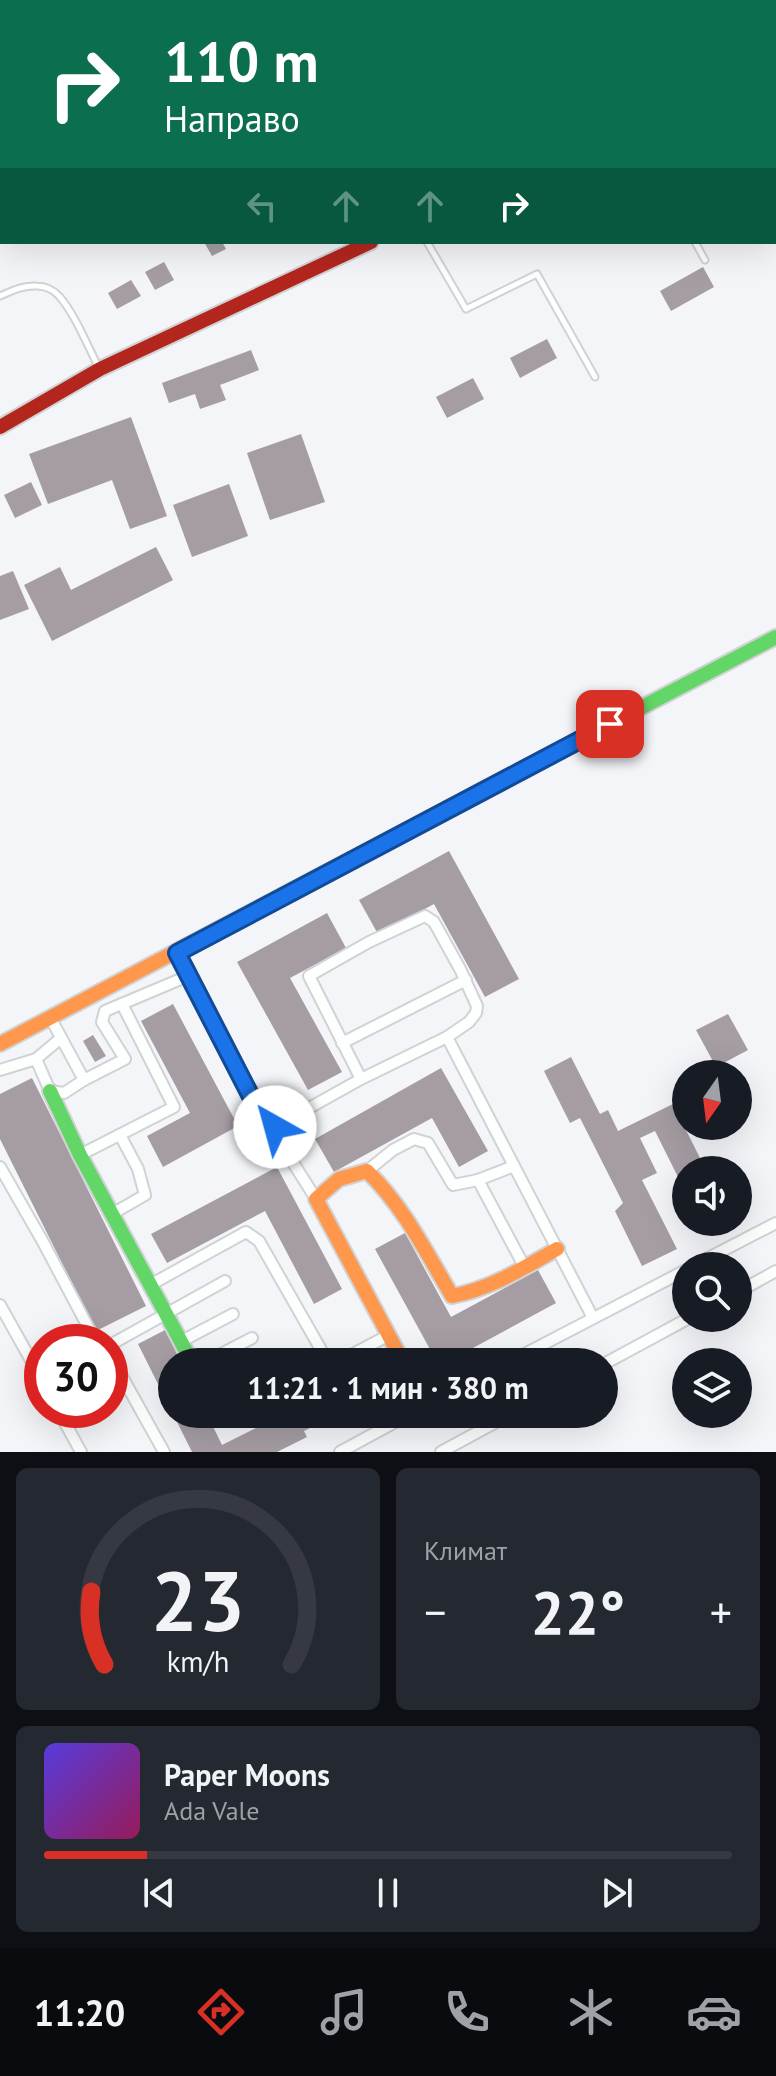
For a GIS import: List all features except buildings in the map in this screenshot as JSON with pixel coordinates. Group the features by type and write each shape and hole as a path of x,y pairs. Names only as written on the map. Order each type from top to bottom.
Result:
{"street":[{"path":"0,427 100,369 367,244"},
{"path":"0,1044 776,637"},
{"path":"177,953 260,1114 275,1127 361,1079 447,1037 469,1022 476,1013 477,1006 466,980 434,922 425,916 369,942 309,976 361,1079"},
{"path":"125,1059 102,1022 105,1011 188,976"},
{"path":"342,1043 466,980"},
{"path":"80,1155 174,1107 122,1004"},
{"path":"51,1019 84,1080"},
{"path":"447,1037 593,1318"},
{"path":"0,1070 36,1059 61,1038"},
{"path":"50,1091 64,1093 144,1048"},
{"path":"36,1059 80,1155 184,1348"},
{"path":"112,1214 145,1195 138,1169 120,1135"},
{"path":"316,1199 339,1179 367,1171 393,1150 414,1139 428,1143 453,1185 478,1180 514,1166"},
{"path":"292,1161 316,1199 396,1348"},
{"path":"0,1167 86,1324"},
{"path":"367,1171 411,1227 452,1296 497,1283 557,1249"},
{"path":"478,1180 524,1266"},
{"path":"720,1252 776,1223"},
{"path":"150,1285 246,1232 259,1241 320,1348"},
{"path":"752,1284 776,1271"},
{"path":"536,1348 672,1277"},
{"path":"128,1335 225,1281"},
{"path":"0,1305 24,1348"},
{"path":"180,1342 233,1314"},
{"path":"618,1356 672,1327"},
{"path":"364,1348 389,1335"},
{"path":"233,1348 252,1338"},
{"path":"128,1387 164,1452"},
{"path":"68,1428 81,1452"},
{"path":"340,1452 384,1428"},
{"path":"441,1452 485,1428"}],"lane":[{"path":"428,244 466,309 537,274 595,377"},
{"path":"696,244 705,260"},
{"path":"0,296 22,287 36,286 58,294 100,369"}],"traffic: fast":[{"path":"449,808 776,637"},
{"path":"50,1091 80,1155 184,1348"}],"traffic: slow":[{"path":"0,1044 449,808"},
{"path":"396,1348 316,1199 339,1179 367,1171 403,1215 452,1296 493,1283 557,1249"}],"traffic: jam":[{"path":"0,427 100,369 367,244"}],"route":[{"path":"275,1127 260,1114 177,953 610,724"}]}
